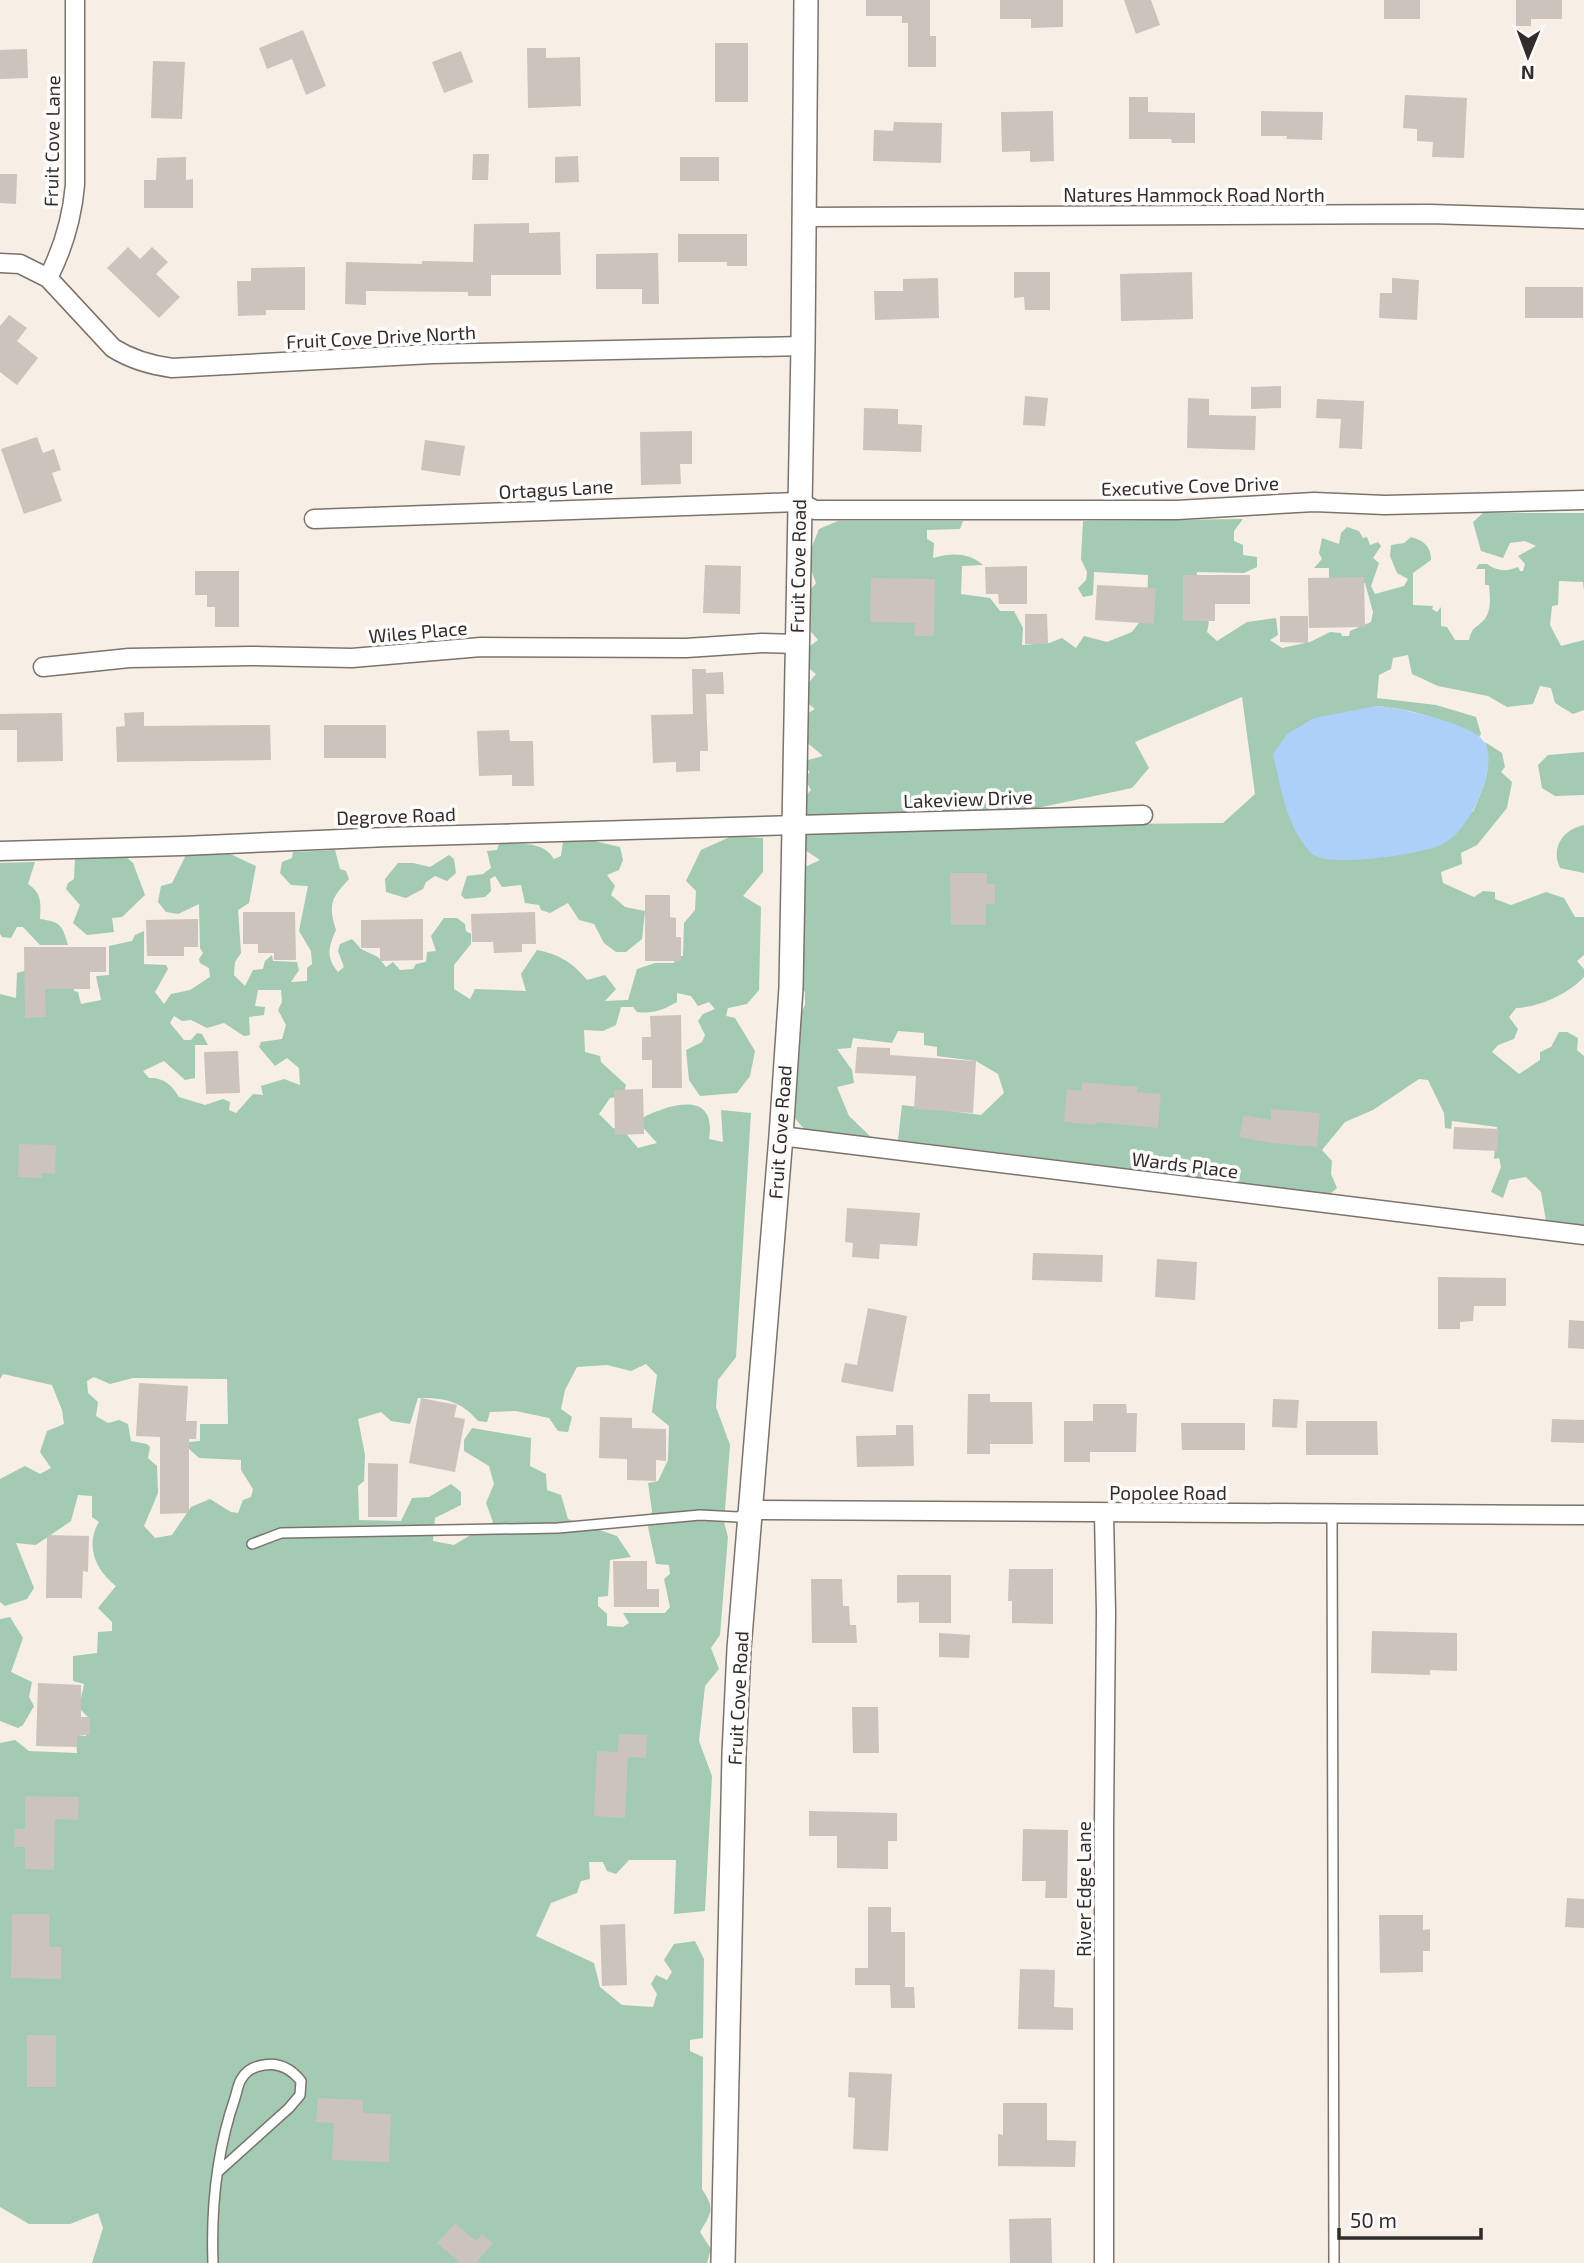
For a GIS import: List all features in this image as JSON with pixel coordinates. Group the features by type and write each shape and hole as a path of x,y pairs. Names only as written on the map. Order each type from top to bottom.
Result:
{"street":[{"name":"Fruit Cove Lane","path":"48,278 65,243 75,185 75,0"},
{"name":"Fruit Cove Road","path":"723,2263 734,1754 739,1649 791,988 803,346 806,0"},
{"name":"Natures Hammock Road North","path":"804,217 1430,214 1584,219"},
{"name":"Fruit Cove Drive North","path":"0,263 20,264 48,278 113,348 126,356 145,364 172,368 432,354 803,346"},
{"name":"Executive Cove Drive","path":"799,502 815,510 1003,511 1177,510 1314,502 1385,505 1584,500"},
{"name":"Ortagus Lane","path":"314,519 799,502"},
{"name":"Wiles Place","path":"43,667 129,658 251,656 352,659 481,647 686,648 761,643 797,644"},
{"name":"Lakeview Drive","path":"794,824 1143,815"},
{"name":"Degrove Road","path":"0,851 794,824"},
{"name":"Wards Place","path":"781,1136 1584,1235"},
{"name":"Popolee Road","path":"751,1510 1584,1516"},
{"name":"River Edge Lane","path":"1104,1514 1107,1612 1104,2263"}],"lane":[{"path":"252,1544 281,1532 558,1528 700,1515 738,1517 751,1510"},
{"path":"1332,1514 1334,2263"},
{"path":"213,2263 213,2214 219,2171 229,2115 242,2077 255,2066 270,2064 292,2070 301,2081 300,2095 219,2171"}],"green space":[{"path":"1483,513 1584,513 1584,591 1583,582 1559,581 1558,605 1552,606 1550,625 1561,646 1584,640 1584,710 1573,714 1555,703 1551,688 1540,686 1533,704 1507,707 1488,696 1438,686 1412,674 1408,655 1393,658 1391,669 1379,675 1377,698 1436,705 1476,717 1481,734 1479,737 1441,720 1417,713 1376,706 1473,812 1487,770 1485,742 1502,753 1505,767 1501,772 1512,782 1507,808 1477,845 1461,853 1462,864 1441,872 1443,883 1474,897 1483,891 1495,892 1495,899 1511,905 1546,892 1564,898 1575,917 1584,917 1584,955 1577,961 1584,969 1584,977 1553,998 1516,1008 1509,1017 1518,1029 1514,1039 1498,1045 1492,1052 1519,1074 1540,1060 1540,1052 1551,1047 1559,1032 1567,1032 1578,1038 1577,1050 1584,1056 1584,1225 1546,1221 1541,1192 1526,1177 1509,1180 1503,1198 1491,1192 1501,1167 1499,1158 1494,1159 1497,1127 1452,1121 1451,1129 1445,1128 1444,1113 1428,1080 1419,1079 1373,1110 1345,1122 1322,1150 1332,1161 1331,1174 1337,1188 1330,1194 898,1140 902,1105 981,1115 1004,1093 998,1074 976,1061 937,1056 937,1047 924,1045 924,1033 898,1031 892,1043 853,1038 851,1048 837,1049 852,1070 854,1083 837,1087 849,1116 871,1137 805,1130 793,1116 799,1017 805,1005 805,992 801,988 803,868 820,860 802,848 806,827 1223,823 1255,794 1242,697 1135,742 1149,768 1132,788 1014,813 805,818 804,798 811,790 804,778 810,772 804,766 804,761 823,756 804,740 805,715 815,709 805,701 806,686 816,674 806,666 806,649 818,640 807,627 806,595 816,583 807,559 819,529 838,521 963,521 960,529 927,530 927,539 934,543 933,558 959,555 983,565 962,566 961,594 990,598 1000,611 1014,611 1023,628 1022,645 1049,643 1062,638 1076,648 1084,636 1107,642 1132,632 1147,612 1148,575 1094,572 1093,595 1083,597 1078,588 1086,580 1087,572 1081,559 1083,521 1243,519 1234,531 1234,541 1243,545 1243,555 1257,557 1257,567 1244,573 1197,572 1197,607 1203,618 1209,622 1207,632 1217,641 1247,622 1276,618 1278,635 1270,640 1282,648 1310,642 1330,632 1349,636 1350,631 1371,622 1373,612 1365,583 1329,582 1329,568 1314,568 1322,559 1319,553 1322,538 1339,544 1341,533 1347,527 1359,531 1363,538 1367,537 1370,545 1378,542 1381,546 1373,558 1379,563 1371,586 1375,594 1404,586 1408,579 1397,573 1390,556 1391,545 1404,543 1411,537 1426,545 1431,560 1413,573 1413,605 1433,606 1432,609 1437,612 1441,607 1441,626 1447,627 1455,640 1469,640 1473,630 1486,617 1490,604 1489,585 1485,585 1485,569 1476,569 1479,564 1502,570 1518,567 1523,571 1525,564 1518,556 1536,546 1525,541 1510,543 1503,558 1481,551 1473,522"},
{"path":"1584,752 1584,795 1555,796 1542,788 1538,765 1548,755"},
{"path":"1584,825 1584,873 1560,868 1557,853 1561,840 1570,830"},
{"path":"732,836 763,838 763,872 743,896 761,907 759,990 747,1004 728,1008 726,1016 735,1018 755,1051 750,1076 737,1093 700,1096 689,1080 686,1050 702,1042 705,1035 698,1021 703,1014 715,1009 709,1002 698,1006 691,996 677,993 677,1002 653,1012 637,1012 633,1007 621,1007 616,1025 603,1031 584,1030 585,1052 600,1056 601,1062 626,1085 623,1096 610,1098 599,1114 613,1128 623,1130 638,1148 657,1143 639,1123 646,1116 663,1109 683,1105 699,1107 708,1117 709,1139 723,1142 721,1110 751,1113 736,1357 718,1380 716,1407 730,1445 724,1522 728,1537 720,1635 711,1648 719,1669 705,1686 699,1741 712,1776 705,1911 674,1914 676,1860 629,1860 616,1874 607,1871 603,1862 589,1862 590,1879 581,1881 577,1893 551,1903 536,1936 594,1963 600,1987 622,2005 653,2007 657,1994 651,1984 656,1975 667,1980 672,1972 664,1960 674,1944 695,1941 704,1959 703,2038 690,2040 690,2051 703,2057 702,2189 709,2201 710,2210 700,2232 711,2249 707,2263 92,2263 103,2228 98,2213 70,2224 29,2224 0,2207 0,1743 15,1740 29,1751 77,1753 76,1735 86,1736 88,1717 79,1708 84,1684 73,1681 73,1656 97,1653 98,1632 112,1631 112,1622 98,1608 116,1586 94,1557 93,1539 99,1522 92,1517 92,1496 78,1495 71,1521 36,1545 16,1543 34,1588 27,1599 5,1606 0,1602 0,1479 25,1466 40,1474 51,1468 40,1452 47,1431 64,1424 62,1410 52,1385 3,1374 0,1379 0,994 16,998 17,973 27,970 73,976 74,991 78,992 81,1004 101,1000 96,976 109,975 109,946 132,941 135,935 144,931 144,964 166,965 168,969 155,992 164,1004 171,994 190,990 210,977 209,968 200,963 199,959 203,953 200,948 199,904 178,914 166,912 158,902 161,886 172,883 186,855 228,853 256,866 249,903 238,910 241,953 235,962 234,975 245,986 253,970 263,969 265,961 272,955 273,961 297,962 299,970 291,982 307,981 307,968 312,964 311,951 299,931 308,886 291,885 280,873 282,862 292,858 293,852 335,850 340,869 346,871 349,879 338,891 332,908 336,930 330,946 330,956 338,972 344,967 338,951 340,944 352,939 361,949 378,957 386,967 393,962 400,970 413,969 416,964 426,962 427,952 436,951 431,936 444,918 457,918 471,934 471,944 454,965 454,989 470,999 475,989 526,991 521,974 537,950 565,960 587,980 605,975 616,989 605,1001 628,1000 637,969 655,963 674,963 676,956 683,956 684,923 695,910 696,891 686,881 701,850","holes":["258,990 281,990 282,1002 278,1010 286,1025 282,1039 261,1042 259,1047 275,1066 287,1058 299,1068 300,1085 284,1079 261,1086 263,1095 253,1094 236,1113 229,1110 230,1102 223,1099 205,1105 179,1097 167,1083 149,1078 143,1071 164,1061 185,1080 195,1078 195,1045 208,1045 202,1034 197,1033 191,1040 184,1040 170,1023 174,1016 207,1028 224,1023 244,1036 250,1035 249,1017 264,1015 265,1007 255,1006","646,1364 657,1375 652,1412 669,1426 668,1460 658,1481 648,1483 652,1511 648,1527 656,1564 669,1565 670,1574 664,1579 670,1607 665,1613 623,1613 629,1623 623,1627 607,1626 607,1614 598,1606 598,1597 608,1596 610,1560 631,1557 617,1536 568,1519 561,1495 547,1490 546,1474 530,1466 531,1438 472,1428 464,1440 464,1451 489,1466 494,1484 486,1503 493,1522 454,1545 433,1541 435,1518 461,1505 461,1492 451,1484 429,1497 412,1498 401,1521 359,1520 358,1486 364,1481 365,1455 358,1419 381,1412 391,1421 410,1424 418,1398 436,1399 458,1404 478,1421 487,1422 490,1412 516,1411 549,1418 558,1431 568,1432 572,1417 561,1409 565,1390 577,1367 607,1365 631,1371","94,1377 110,1384 133,1378 227,1379 228,1424 200,1424 200,1441 189,1442 187,1447 199,1458 241,1460 241,1470 253,1489 251,1497 243,1500 238,1513 231,1512 210,1499 191,1507 172,1535 155,1538 144,1526 158,1493 157,1466 148,1458 150,1447 131,1441 128,1424 119,1420 108,1423 96,1416 98,1402 88,1393 87,1381"]},
{"path":"594,841 620,847 623,860 619,870 607,875 615,886 611,895 625,907 645,911 642,939 626,952 616,952 604,943 594,924 579,920 568,903 550,913 541,910 539,905 525,903 521,885 502,887 495,876 490,879 491,891 485,897 465,899 461,895 467,876 483,874 491,868 487,851 497,850 499,844 537,846 554,859 561,856 563,842"},
{"path":"449,855 454,859 456,873 447,881 435,876 426,882 423,889 406,898 386,892 385,879 398,863 430,867"},
{"path":"125,856 133,863 145,895 122,917 112,918 114,932 87,935 73,923 80,905 66,889 68,883 74,879 75,858"},
{"path":"35,862 28,884 38,895 40,919 60,926 68,945 40,945 23,927 17,927 11,938 2,937 0,934 0,863"},
{"path":"10,1617 23,1638 11,1672 32,1682 29,1697 34,1706 23,1725 18,1728 0,1721 0,1619"}],"water":[{"path":"1376,706 1452,723 1478,736 1485,743 1489,757 1483,787 1463,826 1441,845 1374,858 1320,858 1311,853 1290,819 1273,754 1287,734 1314,718"}],"building":[{"path":"866,0 930,0 930,36 936,36 936,67 908,67 908,23 902,23 902,16 866,16"},
{"path":"1000,0 1063,0 1063,27 1031,28 1031,19 1000,19"},
{"path":"1124,0 1151,0 1160,25 1136,34"},
{"path":"1384,0 1420,0 1420,19 1384,19"},
{"path":"1516,0 1562,0 1562,19 1531,19 1531,26 1516,26"},
{"path":"303,30 326,86 306,95 292,59 267,69 259,48"},
{"path":"715,43 748,43 748,102 715,102"},
{"path":"527,48 546,48 546,58 580,57 581,106 528,108"},
{"path":"27,49 28,78 0,79 0,50"},
{"path":"461,51 473,82 444,93 432,62"},
{"path":"153,61 185,62 182,119 151,118"},
{"path":"1405,95 1467,98 1464,158 1432,157 1433,142 1417,141 1417,129 1403,128"},
{"path":"1129,97 1148,97 1148,112 1195,113 1195,143 1172,143 1171,139 1129,139"},
{"path":"1053,111 1054,161 1030,162 1030,151 1002,152 1001,112"},
{"path":"1261,111 1323,112 1322,140 1261,136"},
{"path":"894,122 942,123 941,163 873,161 874,130 893,131"},
{"path":"473,154 489,154 488,180 472,180"},
{"path":"578,156 579,182 555,183 555,157"},
{"path":"186,157 186,180 193,179 193,208 144,208 144,180 156,180 157,158"},
{"path":"680,157 719,157 719,181 680,181"},
{"path":"0,174 17,174 16,204 0,203"},
{"path":"529,223 529,233 560,232 561,275 491,275 491,296 468,296 468,292 366,291 366,305 345,304 346,262 473,262 474,224"},
{"path":"678,234 747,234 747,266 727,266 727,262 678,262"},
{"path":"128,247 140,259 152,247 168,262 156,274 180,297 159,318 107,268"},
{"path":"658,253 659,304 642,304 642,289 596,289 596,254"},
{"path":"305,267 305,310 266,310 266,315 238,316 237,281 251,281 251,268"},
{"path":"1014,272 1050,272 1050,310 1025,310 1024,297 1014,298"},
{"path":"1192,272 1193,319 1121,321 1120,274"},
{"path":"938,278 939,318 875,320 874,291 903,291 903,279"},
{"path":"1392,278 1419,280 1417,320 1379,318 1380,293 1392,293"},
{"path":"1525,287 1583,287 1583,318 1525,318"},
{"path":"9,315 27,328 17,341 38,358 17,385 0,372 0,326"},
{"path":"1281,386 1281,408 1251,409 1251,387"},
{"path":"1025,396 1048,398 1045,426 1023,425"},
{"path":"1188,398 1209,399 1209,415 1256,416 1255,450 1187,448"},
{"path":"1317,399 1364,401 1362,449 1339,448 1341,419 1316,418"},
{"path":"864,408 898,409 898,424 922,425 921,452 863,450"},
{"path":"692,431 692,464 680,464 681,484 641,485 640,432"},
{"path":"37,437 43,453 54,449 61,470 52,473 62,501 24,514 1,449"},
{"path":"425,440 465,446 460,476 421,470"},
{"path":"705,565 741,566 740,614 703,613"},
{"path":"1027,566 1027,604 999,604 998,594 986,594 985,567"},
{"path":"195,571 239,571 239,627 215,627 215,607 207,607 207,595 195,595"},
{"path":"1183,575 1250,575 1250,604 1215,604 1215,621 1183,621"},
{"path":"1364,577 1365,627 1309,628 1308,578"},
{"path":"871,578 935,579 934,636 914,636 915,623 870,622"},
{"path":"1097,585 1156,588 1154,624 1095,620"},
{"path":"1025,614 1047,614 1048,644 1025,644"},
{"path":"1280,616 1308,616 1308,643 1280,642"},
{"path":"692,669 706,669 706,673 723,672 724,694 706,694 708,751 700,751 700,771 676,772 676,762 653,763 651,715 693,714"},
{"path":"144,712 144,726 270,725 271,760 117,762 116,727 125,726 124,713"},
{"path":"62,713 63,761 17,762 17,730 0,730 0,714"},
{"path":"324,725 386,725 386,758 324,758"},
{"path":"509,730 510,741 533,741 534,786 512,786 512,775 479,776 477,731"},
{"path":"950,873 987,873 987,884 995,884 995,904 986,904 986,925 951,925"},
{"path":"645,895 670,895 670,917 676,918 676,937 681,937 681,961 645,961"},
{"path":"243,912 295,912 296,960 274,960 274,953 258,953 258,944 243,944"},
{"path":"535,912 536,944 522,944 522,952 494,953 493,942 472,942 471,914"},
{"path":"198,919 198,947 184,947 184,956 147,956 146,920"},
{"path":"423,919 423,960 380,961 380,948 361,948 361,920"},
{"path":"24,947 106,947 106,972 90,972 90,989 45,989 46,1017 25,1018"},
{"path":"681,1015 682,1088 652,1088 652,1060 642,1060 642,1037 651,1037 650,1016"},
{"path":"857,1047 890,1048 890,1055 976,1061 973,1113 914,1109 916,1076 855,1073"},
{"path":"238,1051 240,1093 206,1094 204,1052"},
{"path":"1082,1082 1138,1087 1137,1092 1161,1094 1158,1128 1064,1122 1067,1089 1082,1091"},
{"path":"643,1089 644,1134 615,1135 614,1090"},
{"path":"1271,1109 1320,1113 1317,1147 1239,1137 1244,1115 1271,1120"},
{"path":"1454,1127 1499,1129 1497,1151 1453,1149"},
{"path":"19,1144 56,1145 55,1174 42,1173 42,1178 18,1177"},
{"path":"847,1208 920,1213 917,1246 880,1244 879,1259 852,1257 853,1243 845,1242"},
{"path":"1033,1253 1103,1255 1102,1282 1032,1280"},
{"path":"1157,1259 1197,1262 1195,1300 1155,1297"},
{"path":"1438,1277 1506,1278 1506,1306 1474,1306 1473,1321 1460,1322 1460,1329 1438,1329"},
{"path":"868,1308 907,1316 893,1392 841,1382 845,1363 857,1365"},
{"path":"1569,1320 1584,1321 1584,1349 1568,1348"},
{"path":"139,1383 188,1386 186,1421 197,1421 196,1439 189,1439 189,1513 160,1514 160,1437 136,1436"},
{"path":"968,1394 990,1394 990,1402 1032,1402 1033,1444 990,1444 990,1454 967,1454"},
{"path":"421,1398 457,1405 454,1417 465,1419 455,1472 409,1463"},
{"path":"1273,1399 1299,1400 1297,1428 1272,1427"},
{"path":"1093,1404 1126,1404 1127,1413 1137,1413 1136,1452 1090,1452 1090,1462 1064,1462 1064,1421 1093,1421"},
{"path":"600,1417 632,1418 632,1428 666,1429 666,1461 656,1460 656,1481 627,1480 627,1459 599,1458"},
{"path":"1552,1419 1584,1420 1584,1443 1551,1442"},
{"path":"1306,1421 1377,1421 1378,1455 1306,1455"},
{"path":"1181,1423 1245,1423 1245,1450 1182,1450"},
{"path":"896,1425 913,1425 914,1466 857,1467 856,1436 896,1435"},
{"path":"368,1463 398,1464 397,1517 368,1517"},
{"path":"47,1535 89,1536 88,1572 83,1571 82,1598 46,1598"},
{"path":"613,1561 647,1561 647,1589 659,1589 659,1607 614,1607"},
{"path":"1009,1569 1053,1569 1053,1624 1012,1623 1012,1601 1008,1601"},
{"path":"897,1575 951,1575 951,1623 919,1623 919,1602 897,1603"},
{"path":"811,1579 842,1579 843,1606 849,1606 850,1625 856,1625 857,1643 812,1643"},
{"path":"1372,1631 1457,1633 1457,1671 1430,1670 1430,1675 1371,1673"},
{"path":"939,1633 970,1635 969,1658 939,1657"},
{"path":"38,1683 81,1685 81,1717 90,1717 90,1735 77,1735 77,1747 36,1746"},
{"path":"852,1707 878,1707 879,1753 853,1753"},
{"path":"619,1734 647,1735 646,1758 628,1757 625,1818 594,1816 597,1751 618,1752"},
{"path":"25,1796 79,1797 78,1820 55,1819 54,1870 25,1869 25,1847 14,1847 15,1829 25,1829"},
{"path":"809,1811 897,1813 897,1841 888,1841 888,1869 837,1868 837,1836 809,1836"},
{"path":"1023,1829 1068,1830 1067,1898 1045,1898 1046,1881 1022,1881"},
{"path":"1567,1898 1584,1899 1584,1928 1565,1927"},
{"path":"868,1907 891,1907 891,1932 905,1932 905,1987 914,1987 915,2008 891,2008 890,1985 855,1985 855,1968 868,1968"},
{"path":"12,1914 49,1914 49,1947 61,1947 61,1979 11,1978"},
{"path":"1379,1915 1423,1915 1423,1930 1430,1929 1430,1951 1423,1951 1423,1972 1380,1973"},
{"path":"625,1924 627,1985 602,1986 600,1925"},
{"path":"1020,1969 1055,1970 1054,2007 1073,2008 1073,2030 1018,2029"},
{"path":"27,2035 56,2035 56,2087 27,2087"},
{"path":"849,2072 892,2074 888,2151 853,2149 855,2098 848,2097"},
{"path":"318,2098 363,2100 363,2113 391,2114 389,2162 332,2160 334,2123 316,2122"},
{"path":"1003,2103 1047,2103 1047,2140 1076,2141 1075,2167 998,2166 998,2134 1003,2135"},
{"path":"1051,2218 1052,2263 1010,2263 1009,2219"},
{"path":"455,2223 476,2241 482,2234 493,2243 476,2263 460,2263 437,2243"}]}
